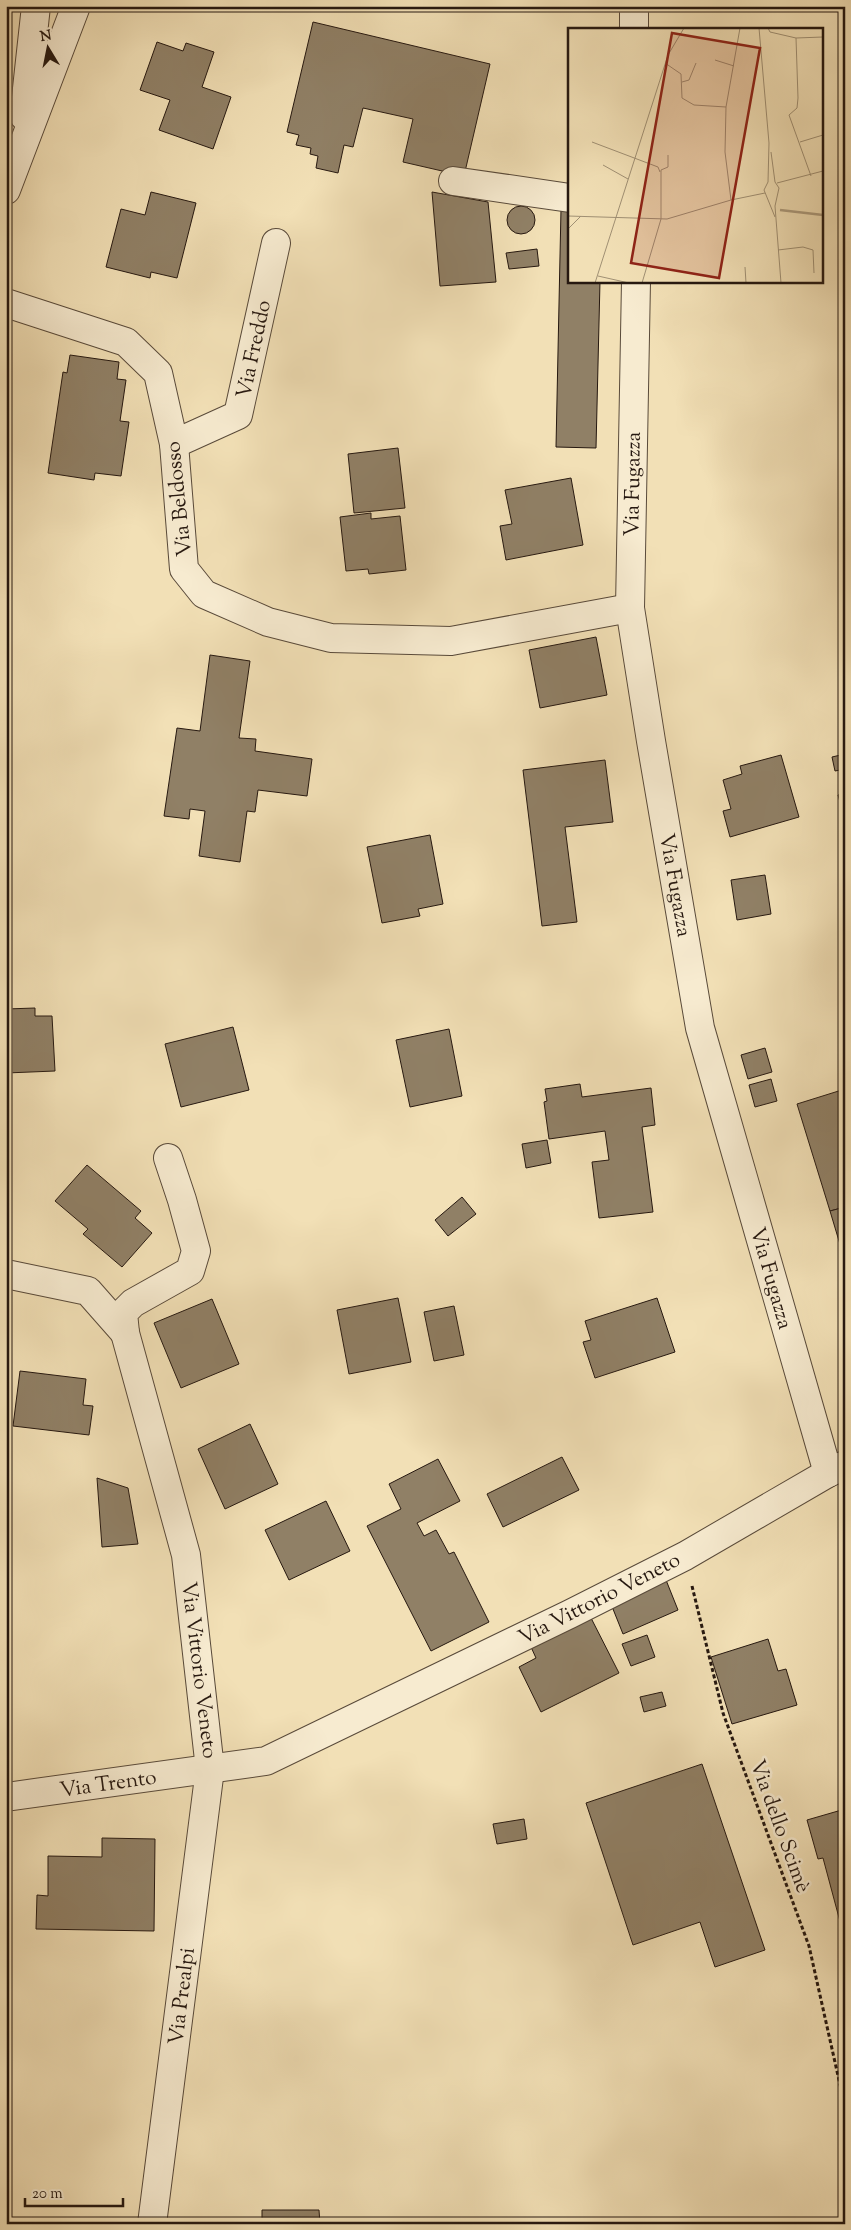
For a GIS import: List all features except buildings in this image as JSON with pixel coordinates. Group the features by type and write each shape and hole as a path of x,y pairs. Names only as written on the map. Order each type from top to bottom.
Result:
{"street":[{"path":"19,157 36,6"},
{"path":"6,190 76,6"},
{"path":"634,6 634,28"},
{"path":"453,181 568,198"},
{"name":"Via Freddo","path":"174,444 238,415 276,243"},
{"name":"Via Fugazza","path":"636,282 630,608 700,1028 836,1469"},
{"name":"Via Beldosso","path":"6,303 126,342 158,373 174,444 184,568 204,594 268,622 331,638 451,641 630,608"},
{"name":"Via Vittorio Veneto","path":"168,1158 196,1252 190,1271 133,1303 123,1313 125,1333 186,1555 210,1768 266,1761 570,1614 684,1556 836,1469"},
{"path":"6,1274 88,1291 125,1333"},
{"name":"Via Trento","path":"6,1797 210,1768"},
{"name":"Via Prealpi","path":"152,2224 210,1768"}],"path":[{"name":"Via dello Scimè","path":"684,1556 723,1713 809,1946 845,2107"}]}
